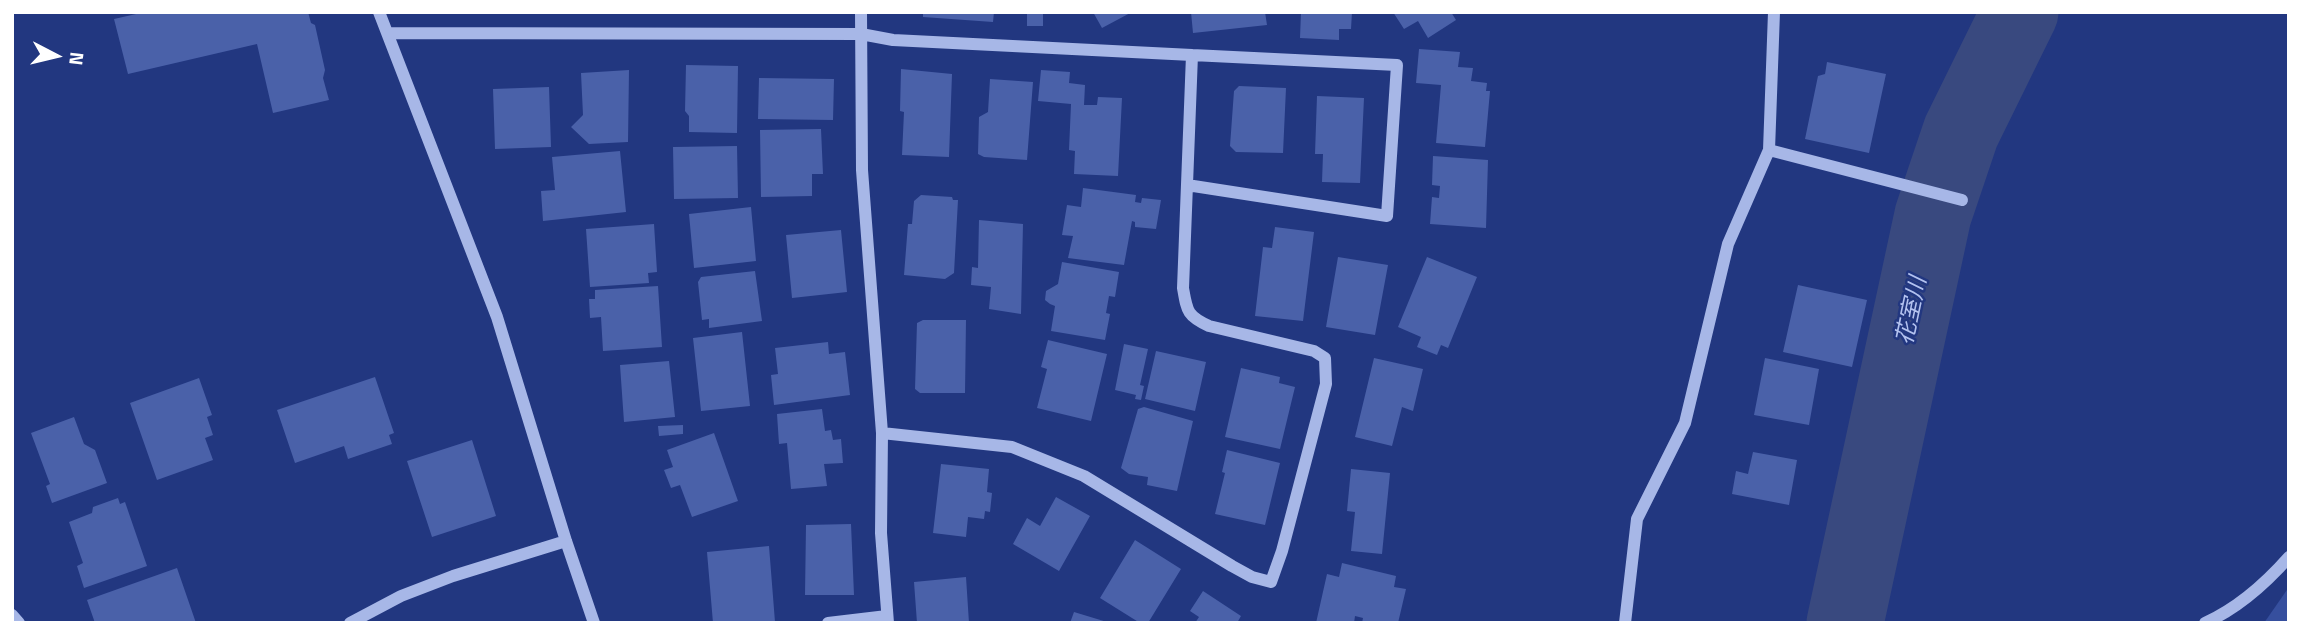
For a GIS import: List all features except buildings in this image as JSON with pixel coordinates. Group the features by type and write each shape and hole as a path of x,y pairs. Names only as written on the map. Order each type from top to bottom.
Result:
{"street":[{"path":"379,12 497,317 594,623"},
{"path":"828,623 888,620 881,533 882,433 862,170 861,12"},
{"path":"1625,623 1637,519 1685,422 1728,244 1769,150 1774,12"},
{"path":"388,33 861,34 893,40 1397,65 1387,216 1187,185"},
{"path":"882,433 1012,447 1084,476 1252,577 1271,582 1282,551 1326,384 1325,358 1314,351 1209,326 1195,320 1186,311 1183,288 1192,55"},
{"path":"1769,150 1962,200"},
{"path":"351,623 401,596 453,576 566,541"},
{"path":"2205,623 2225,614 2289,557"},
{"path":"12,615 19,623"}],"shaded area":[{"path":"2289,587 2289,623 2264,623"}],"waterway":[{"name":"花室川","path":"1845,623 1933,215 1961,132 2020,12"}]}
